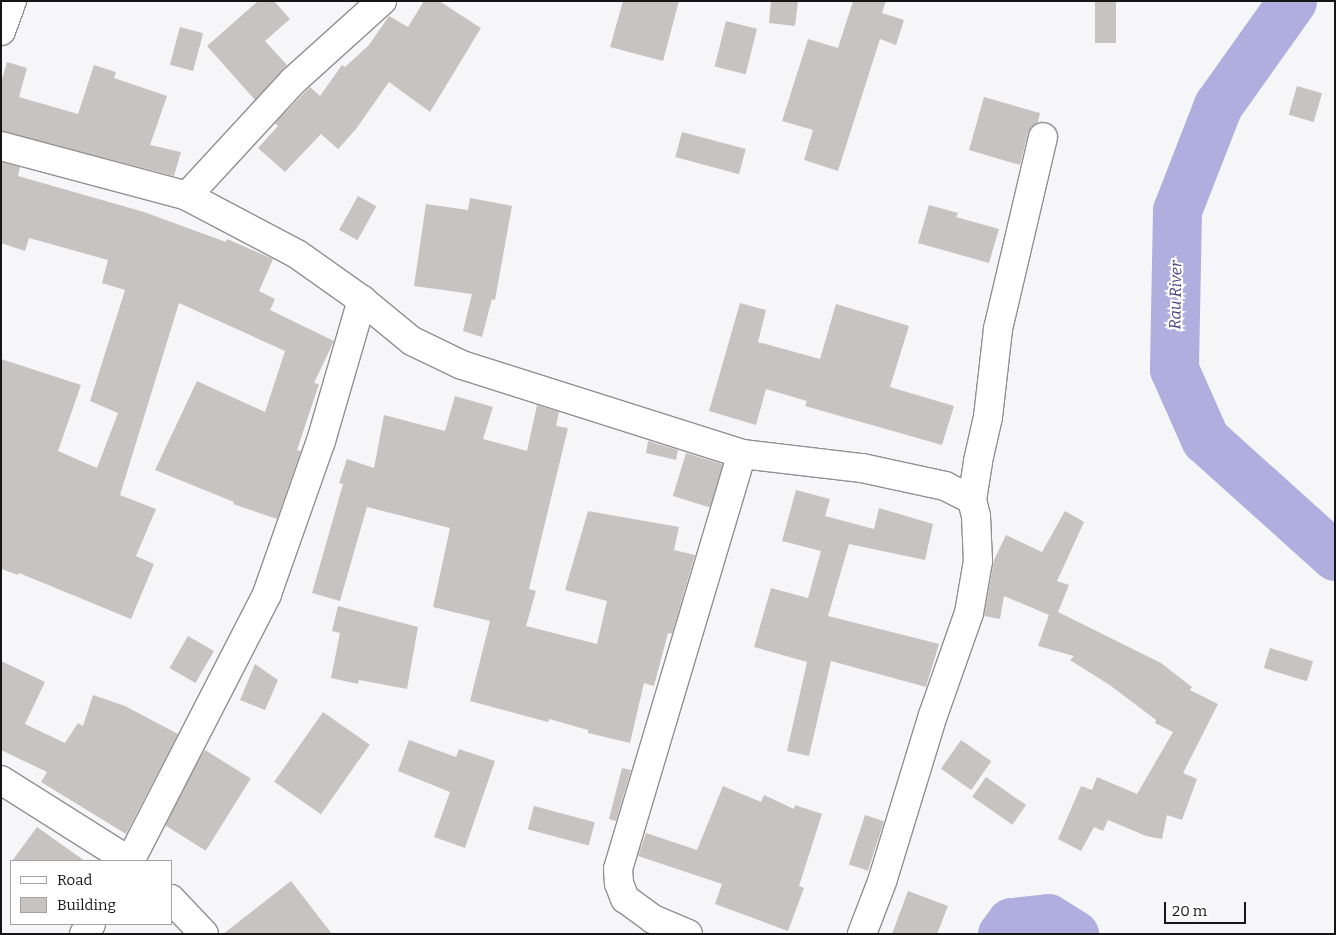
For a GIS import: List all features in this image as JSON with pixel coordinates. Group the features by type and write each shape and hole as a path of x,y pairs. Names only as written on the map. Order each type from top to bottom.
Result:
{"street":[{"path":"1,31 12,1"},
{"path":"187,196 294,81 382,1"},
{"path":"862,934 883,879 933,715 970,614 978,561 976,516 972,500 988,416 998,329 1044,137"},
{"path":"1,146 187,196 297,254 362,300 412,341 462,365 742,454 862,468 945,486 972,500"},
{"path":"130,860 267,594 321,441 362,300"},
{"path":"688,934 654,919 625,899 619,883 618,869 742,454"},
{"path":"1,780 127,860"},
{"path":"172,900 204,934"}],"building":[{"path":"258,1 274,1 290,19 265,41 287,65 255,100 207,46"},
{"path":"424,1 439,1 481,28 430,112 389,82 356,129 338,149 321,134 285,172 258,148 278,126 275,123 310,87 320,96 342,65 345,67 369,45 389,16 408,27"},
{"path":"623,1 679,1 663,61 610,47"},
{"path":"771,1 798,1 795,26 769,23"},
{"path":"853,1 886,1 882,13 904,20 896,45 880,39 838,171 804,160 813,130 782,121 808,39 838,48"},
{"path":"1095,1 1116,1 1116,43 1095,43"},
{"path":"726,21 757,29 746,74 715,67"},
{"path":"180,27 203,33 193,71 170,65"},
{"path":"7,62 27,68 19,97 78,114 94,65 116,72 114,78 167,96 150,145 181,152 174,176 1,131 1,83"},
{"path":"1297,86 1322,93 1314,122 1289,115"},
{"path":"984,97 1040,113 1038,122 1031,127 1028,133 1020,165 969,150"},
{"path":"682,132 746,149 739,174 675,157"},
{"path":"1,162 20,167 18,176 144,212 226,242 227,239 273,259 259,291 275,299 270,310 334,341 314,383 319,384 297,450 301,451 277,519 233,504 234,502 155,470 197,381 265,412 285,351 179,303 120,495 156,509 136,556 154,564 131,619 19,573 18,575 1,569 1,359 81,385 58,451 97,468 118,413 90,401 125,290 102,283 108,260 29,238 25,251 1,243"},
{"path":"358,196 376,206 357,240 339,230"},
{"path":"470,198 512,206 495,300 492,299 482,337 463,331 472,294 414,286 426,204 468,210"},
{"path":"929,205 958,213 956,217 999,229 989,263 918,243"},
{"path":"740,303 766,310 758,342 820,359 836,304 909,326 890,387 954,406 942,445 805,406 807,401 766,389 756,425 709,411"},
{"path":"455,396 493,407 483,439 527,451 537,405 559,412 556,426 568,428 529,589 536,591 526,626 597,644 607,601 565,590 588,511 679,527 674,550 695,555 672,634 668,633 654,686 644,683 630,743 588,733 588,730 549,719 548,722 470,701 490,621 433,607 450,528 367,507 340,601 312,593 343,484 339,483 347,459 374,468 384,415 445,431"},
{"path":"648,441 678,450 676,460 646,453"},
{"path":"686,453 723,464 710,507 673,496"},
{"path":"796,490 830,499 825,516 874,529 879,508 933,524 925,560 849,544 828,616 939,644 926,687 831,661 809,756 787,751 807,662 754,647 771,588 808,598 821,551 782,541"},
{"path":"1065,511 1084,522 1057,581 1069,585 1058,612 1161,663 1192,687 1190,690 1218,704 1183,773 1197,779 1182,820 1167,815 1162,839 1146,836 1108,820 1103,831 1094,827 1081,851 1058,839 1081,786 1092,790 1097,777 1137,794 1173,732 1155,723 1156,720 1111,686 1070,660 1074,656 1038,646 1049,615 1004,596 1000,619 984,616 994,560 1006,535 1042,552"},
{"path":"338,606 418,627 407,689 359,680 358,684 331,678 340,633 332,631"},
{"path":"188,636 214,651 195,683 170,668"},
{"path":"1270,648 1313,661 1307,681 1264,668"},
{"path":"1,661 45,682 25,724 65,743 78,723 83,726 93,695 125,706 178,734 126,834 41,782 47,772 1,750"},
{"path":"255,664 278,680 265,710 240,700"},
{"path":"323,712 370,745 321,814 274,782"},
{"path":"409,740 456,757 459,749 495,761 465,848 434,837 450,792 398,771"},
{"path":"961,740 991,761 971,790 941,769"},
{"path":"205,750 251,779 206,851 160,822"},
{"path":"622,768 631,770 616,821 609,819"},
{"path":"986,777 1026,805 1012,825 972,797"},
{"path":"723,786 761,802 764,795 794,809 795,805 822,814 799,886 804,888 788,931 715,904 722,884 638,856 646,833 697,850"},
{"path":"534,806 595,822 589,845 528,829"},
{"path":"865,815 884,821 868,871 849,864"},
{"path":"37,827 84,860 13,860"},
{"path":"291,881 332,934 223,934"},
{"path":"908,891 948,906 937,934 892,934"}],"waterway":[{"name":"Rau River","path":"1292,1 1218,105 1177,210 1174,369 1205,439 1335,556"},
{"name":"Rau River","path":"1002,934 1011,922 1048,918 1074,934"}]}
